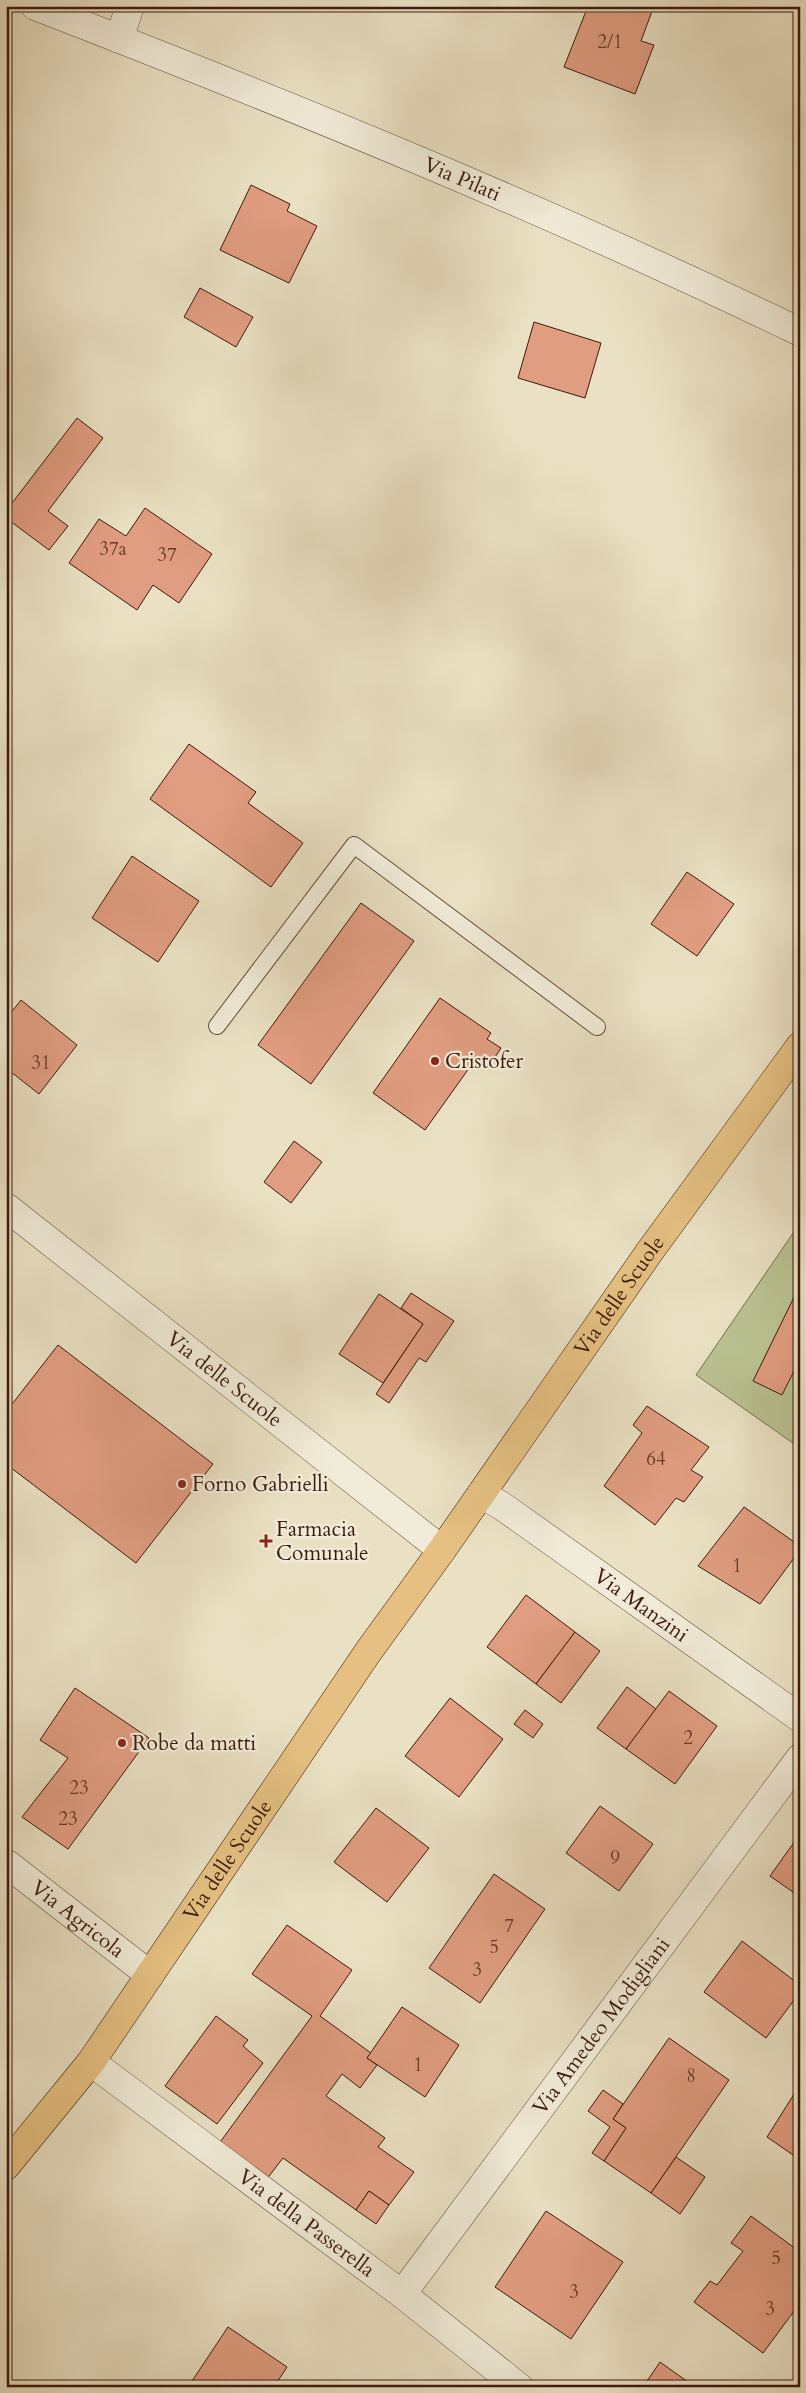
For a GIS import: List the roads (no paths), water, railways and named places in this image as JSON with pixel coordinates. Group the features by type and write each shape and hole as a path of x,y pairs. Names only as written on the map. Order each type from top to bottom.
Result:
{"main road":[{"name":"Via delle Scuole","path":"6,2166 91,2062 368,1652 442,1550 650,1251 800,1046"}],"street":[{"name":"Via Pilati","path":"35,6 463,179 705,286 800,332"},
{"path":"120,39 130,6"},
{"name":"Via delle Scuole","path":"6,1207 442,1550"},
{"name":"Via Manzini","path":"481,1494 502,1506 800,1718"},
{"name":"Via Amedeo Modigliani","path":"402,2294 800,1758"},
{"name":"Via Agricola","path":"6,1862 150,1975"},
{"name":"Via della Passerella","path":"91,2062 402,2294 519,2387"}],"lane":[{"path":"217,1026 354,845 597,1027"}],"place":[{"name":"Cristofer","path":"435,1061"},
{"name":"Forno Gabrielli","path":"182,1484"},
{"name":"Farmacia Comunale","path":"266,1541"},
{"name":"Robe da matti","path":"122,1743"}]}
